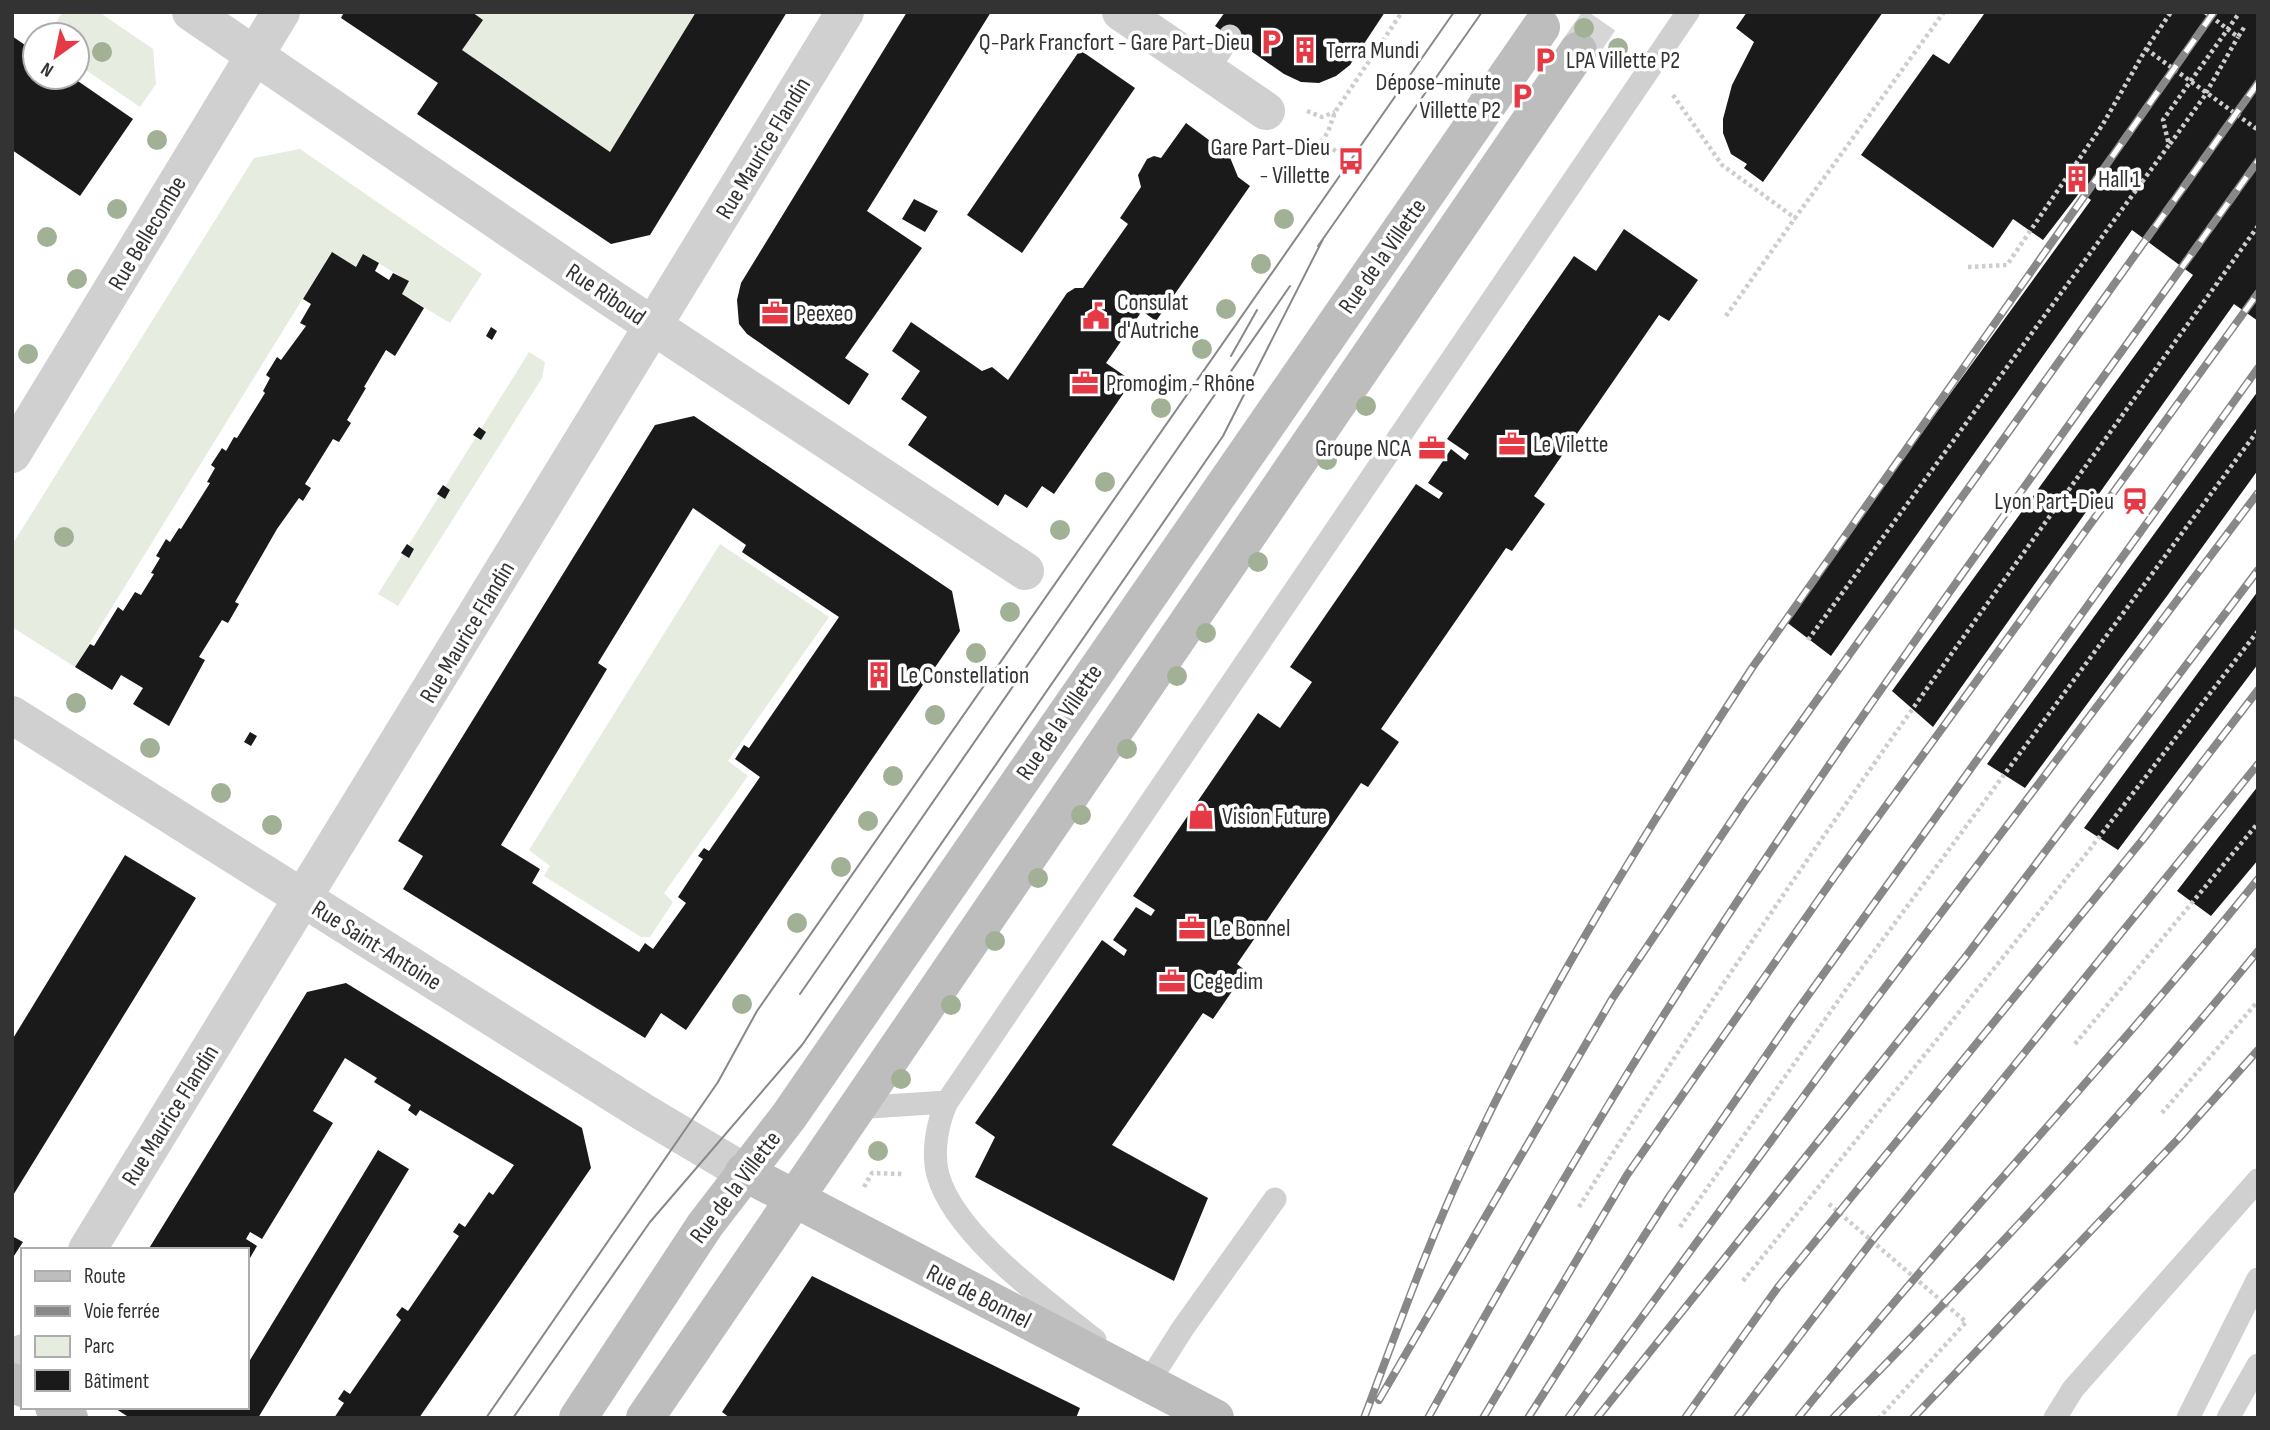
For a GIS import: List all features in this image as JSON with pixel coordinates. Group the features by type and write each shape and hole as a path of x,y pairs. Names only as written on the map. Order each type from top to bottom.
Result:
{"main road":[{"name":"Rue de la Villette","path":"578,1418 705,1225 789,1116 1541,27"},
{"name":"Rue de la Villette","path":"645,1418 854,1108 1578,51"},
{"name":"Rue de Bonnel","path":"744,1172 792,1200 1216,1418"}],"street":[{"name":"Rue Riboud","path":"191,12 654,326 1025,571"},
{"name":"Rue Bellecombe","path":"12,454 281,12"},
{"name":"Rue Maurice Flandin","path":"88,1248 845,12"},
{"path":"1121,12 1266,111"},
{"name":"Rue Saint-Antoine","path":"12,715 744,1172"}],"lane":[{"path":"1275,1199 1183,1328 1148,1383 1007,1268 952,1207 937,1174 937,1128 947,1102 1688,12"},
{"path":"1207,71 1230,36"},
{"path":"854,1108 947,1102"},
{"path":"2055,1418 2081,1380 2258,1180"},
{"path":"2188,1418 2258,1279"},
{"path":"2228,1418 2258,1365"}],"path":[{"path":"1335,112 1402,12"},
{"path":"1726,316 1944,12"},
{"path":"1968,267 2007,265 2103,124 2146,49 2171,12"},
{"path":"2205,12 2238,37"},
{"path":"2169,145 2163,120 2240,12"},
{"path":"1808,640 2169,145 2206,93 2245,26"},
{"path":"2146,49 2258,130"},
{"path":"1651,67 1722,165 1796,218"},
{"path":"1333,149 1344,157"},
{"path":"1579,1208 1678,1048 1840,811 2258,226"},
{"path":"1680,1227 1847,988 2258,430"},
{"path":"1743,1281 2090,849 2258,631"},
{"path":"2075,1044 2258,823"},
{"path":"2162,1113 2258,1001"},
{"path":"859,1196 872,1172 906,1174"},
{"path":"1829,1204 1966,1322 1879,1418"}],"green space":[{"path":"63,12 99,12 153,49 156,84 140,107 91,74 91,21 57,21"},
{"path":"472,12 696,12 610,152 462,50 483,20"},
{"path":"300,149 482,274 450,323 402,294 408,281 364,254 356,267 331,253 75,667 12,627 12,545 254,158"},
{"path":"529,352 545,362 542,378 398,606 378,594"},
{"path":"720,544 829,617 728,761 748,776 664,893 673,902 650,937 641,937 544,876 550,866 529,850"}],"building":[{"path":"344,12 472,12 483,20 462,50 610,152 696,12 787,12 650,235 611,244 417,114 438,83 341,18"},
{"path":"907,12 991,12 867,211 922,248 845,358 869,374 849,405 747,334 739,324 737,300 741,283","holes":["833,304 842,311 833,323 825,317"]},
{"name":"Terra Mundi","path":"1225,12 1385,12 1350,65 1336,76 1319,83 1301,82 1284,74 1215,26"},
{"path":"1747,12 1883,12 1763,182 1744,168 1747,164 1731,154 1723,133 1723,119 1732,85 1754,42 1736,28"},
{"path":"1981,12 2258,12 2258,321 2234,304 1933,727 1892,691 2193,275 2132,230 1831,656 1785,621 2091,200 2080,192 2043,240 2013,219 1993,248 1861,155 1933,54 1949,64 1984,14"},
{"path":"12,36 21,42 21,91 91,90 133,119 80,196 12,150"},
{"path":"1080,50 1135,88 1022,253 967,215"},
{"name":"Consulat d'Autriche","path":"1186,123 1229,155 1238,177 1250,186 1156,321 1142,311 1106,363 1132,381 1054,494 1042,486 1027,508 1005,494 998,506 908,445 927,417 901,399 920,371 892,351 911,322 982,371 992,367 1008,380 1067,293 1075,288 1083,288 1128,224 1120,218 1141,187 1138,175 1147,159 1154,156 1161,158"},
{"path":"914,199 938,211 925,232 902,219"},
{"name":"Le Bonnel","path":"1624,229 1698,280 1669,321 1659,315 1534,496 1545,504 1512,551 1506,548 1381,729 1399,742 1368,787 1361,783 1237,964 1246,971 1213,1019 1203,1013 1112,1145 1208,1198 1174,1281 975,1177 995,1137 975,1123 1102,940 1124,956 1127,950 1113,940 1136,907 1151,916 1155,910 1133,896 1258,713 1280,728 1312,682 1290,667 1416,484 1439,499 1443,493 1428,483 1451,449 1465,460 1469,454 1447,439 1574,256 1596,271"},
{"path":"332,252 356,267 363,254 379,263 375,271 389,280 393,273 409,281 402,294 424,308 395,356 386,350 347,420 351,423 339,442 333,439 305,484 311,488 303,501 299,498 277,529 235,602 239,604 228,623 222,620 199,657 205,660 169,726 133,704 143,688 121,675 112,690 75,667 90,644 94,646 118,607 123,611 135,592 141,595 154,574 151,573 160,558 156,556 166,539 170,542 179,528 181,529 210,483 207,482 215,468 211,465 222,448 226,451 234,437 237,438 265,393 263,391 270,378 266,375 277,357 281,360 306,326 300,323 311,304 303,299"},
{"path":"491,327 497,331 492,340 486,336"},
{"path":"2258,391 2258,470 2167,596 2025,788 1987,764"},
{"path":"694,416 952,591 960,631 686,1030 661,1013 645,1038 403,889 423,856 398,841 655,425","holes":["693,508 746,545 742,552 839,617 749,748 744,745 735,759 760,777 709,851 704,848 698,856 703,859 678,897 686,903 653,949 645,943 639,952 532,883 540,869 501,845 607,669 598,663"]},
{"path":"479,427 486,432 481,440 473,435"},
{"path":"443,485 450,490 445,499 437,494"},
{"path":"407,544 414,549 409,558 401,553"},
{"path":"2258,591 2258,664 2118,850 2084,828"},
{"path":"250,732 257,736 251,746 244,742"},
{"path":"2258,786 2258,860 2211,916 2177,891"},
{"path":"125,855 196,898 12,1197 12,1040"},
{"path":"346,983 582,1128 591,1168 419,1418 334,1418 344,1403 338,1399 344,1390 350,1394 401,1320 396,1315 402,1307 408,1311 459,1236 453,1232 459,1223 465,1227 489,1192 493,1195 514,1165 420,1110 416,1116 408,1110 411,1105 374,1082 377,1078 345,1058 313,1111 333,1123 262,1239 250,1232 246,1239 257,1246 248,1261 248,1248 149,1248 307,992"},
{"path":"378,1150 409,1169 258,1418 130,1418 116,1409 248,1409 248,1363"},
{"path":"12,1236 23,1242 12,1259"},
{"path":"812,1276 1080,1408 1076,1418 730,1418 722,1412"}],"tunnel":[{"path":"1578,51 1605,12"}],"tram line":[{"path":"486,1418 718,1082 757,1011 1454,12"},
{"path":"1318,246 1482,12"},
{"path":"513,1418 650,1222 802,1045 1223,436 1323,239"},
{"path":"800,994 1290,286"},
{"path":"1231,356 1257,310"}],"railway":[{"path":"1364,1418 1453,1190 1499,1094 1601,908 1752,668 2214,12"},
{"path":"1379,1400 1612,999 1746,799 2258,83"},
{"path":"1428,1418 1633,1064 1772,849 1909,650 2258,161"},
{"path":"1483,1418 1627,1175 1835,876 2258,293"},
{"path":"1528,1418 1669,1197 1794,1015 2258,368"},
{"path":"1568,1418 1831,1059 2258,493"},
{"path":"1597,1418 1967,955 2258,570"},
{"path":"1685,1418 1778,1287 2144,838 2258,690"},
{"path":"1737,1418 1872,1241 2258,764"},
{"path":"1798,1418 2258,879"},
{"path":"1833,1418 2051,1189 2156,1072 2258,951"},
{"path":"1913,1418 2179,1138 2258,1050"}],"place":[{"name":"Q-Park Francfort - Gare Part-Dieu","path":"1271,42"},
{"name":"Terra Mundi","path":"1305,50"},
{"name":"LPA Villette P2","path":"1545,60"},
{"name":"Dépose-minute Villette P2","path":"1522,96"},
{"name":"Gare Part-Dieu - Villette","path":"1351,161"},
{"name":"Hall 1","path":"2077,179"},
{"name":"Peexeo","path":"775,313"},
{"name":"Consulat d'Autriche","path":"1096,316"},
{"name":"Promogim - Rhône","path":"1085,383"},
{"name":"Le Vilette","path":"1512,444"},
{"name":"Groupe NCA","path":"1432,448"},
{"name":"Lyon Part-Dieu","path":"2135,501"},
{"name":"Le Constellation","path":"879,675"},
{"name":"Vision Future","path":"1201,816"},
{"name":"Le Bonnel","path":"1192,928"},
{"name":"Cegedim","path":"1172,981"}]}
